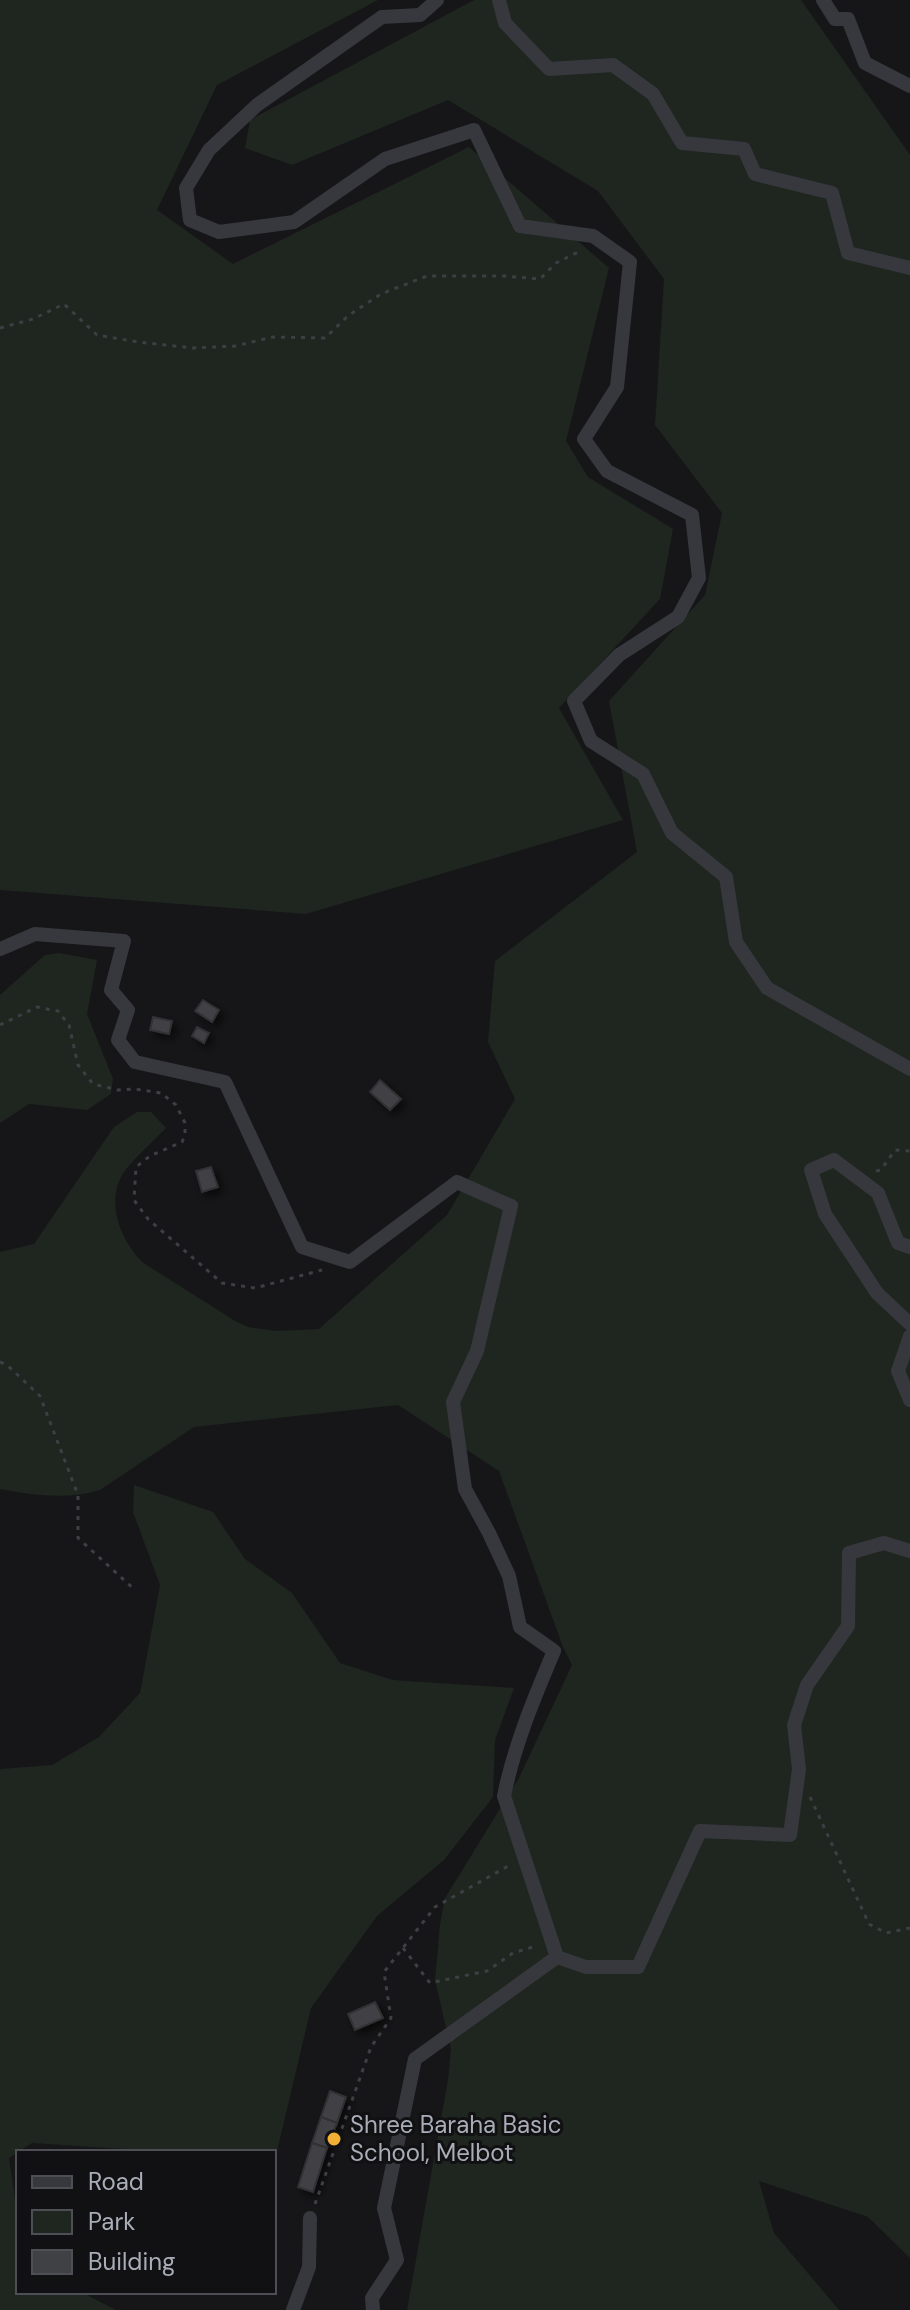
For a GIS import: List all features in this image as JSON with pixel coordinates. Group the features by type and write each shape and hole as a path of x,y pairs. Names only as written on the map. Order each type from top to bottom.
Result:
{"street":[{"path":"437,0 420,15 382,17 257,105 209,150 186,188 190,220 219,232 294,222 385,159 474,130 520,226 593,236 630,262 617,387 584,439 607,471 692,515 699,578 678,617 619,655 574,701 591,741 643,774 672,833 726,877 736,942 767,988 910,1069"},
{"path":"499,0 505,23 549,69 613,65 653,94 682,143 744,149 755,174 832,193 848,253 910,268"},
{"path":"823,0 835,19 848,19 865,63 910,86"},
{"path":"0,949 35,934 124,941 111,990 128,1010 118,1040 135,1062 225,1082 302,1247 350,1262 457,1182 511,1206 477,1351 453,1402 465,1489 509,1576 520,1627 554,1651 509,1769 504,1796 557,1957"},
{"path":"910,1247 898,1243 878,1193 834,1160 811,1170 825,1214 877,1293 910,1324"},
{"path":"910,1336 898,1371 910,1400"},
{"path":"557,1957 586,1967 638,1967 700,1831 790,1835 799,1769 794,1725 807,1685 848,1626 849,1553 884,1543 910,1551"},
{"path":"373,2310 372,2298 397,2260 384,2208 415,2059 557,1957"},
{"path":"293,2310 309,2267 310,2218"}],"path":[{"path":"0,328 33,319 64,304 97,335 138,342 193,348 235,346 273,337 325,338 349,315 381,294 427,276 540,279 556,263 577,252 605,244"},
{"path":"0,1025 37,1007 58,1011 69,1025 78,1065 93,1084 118,1090 161,1093 176,1105 185,1123 182,1142 150,1156 136,1167 134,1200 148,1219 222,1283 255,1288 325,1269"},
{"path":"856,1177 881,1170 895,1150 910,1151"},
{"path":"0,1362 40,1396 78,1495 78,1538 134,1589"},
{"path":"809,1794 869,1924 886,1933 910,1928"},
{"path":"310,2218 371,2047 391,2018 384,1972 435,1907 523,1857"},
{"path":"403,1948 430,1983 487,1971 513,1953 534,1945 557,1957"}],"green space":[{"path":"0,0 378,0 217,85 157,210 233,264 469,147 609,268 566,441 588,477 673,529 660,599 559,708 623,820 306,914 0,890"},
{"path":"474,0 801,0 910,155 910,2258 868,2217 759,2181 774,2233 839,2310 407,2310 451,2049 435,1980 445,1898 519,1778 572,1665 499,1471 398,1405 194,1427 100,1490 88,1493 50,1496 0,1489 0,1252 34,1244 114,1127 137,1112 151,1112 166,1128 128,1167 116,1190 119,1225 130,1247 145,1264 248,1327 276,1331 319,1329 447,1215 515,1099 488,1042 495,961 637,852 609,701 705,595 722,513 655,425 664,279 598,191 448,100 292,165 245,148 250,120"},
{"path":"59,953 97,960 87,1014 113,1079 111,1094 87,1110 29,1104 0,1123 0,995 45,955"},
{"path":"134,1485 213,1512 245,1559 292,1593 340,1663 393,1680 514,1688 495,1740 493,1797 444,1860 377,1916 311,2008 276,2156 276,2150 139,2150 32,2143 16,2150 9,2158 16,2205 16,2294 85,2294 116,2310 0,2310 0,1769 52,1765 99,1737 140,1693 160,1585 133,1512"}],"building":[{"path":"203,1000 219,1010 212,1022 195,1011"},
{"path":"153,1017 172,1021 169,1034 150,1030"},
{"path":"197,1027 209,1033 204,1043 192,1036"},
{"path":"380,1080 401,1099 390,1110 370,1092"},
{"path":"211,1167 218,1187 202,1192 196,1171"},
{"path":"375,2002 383,2018 355,2030 348,2014"},
{"path":"330,2091 346,2097 337,2123 321,2117"},
{"path":"321,2117 337,2123 327,2148 312,2143"},
{"path":"312,2143 327,2148 313,2192 298,2187"}],"place":[{"name":"Shree Baraha Basic School, Melbot","path":"334,2139"}]}
